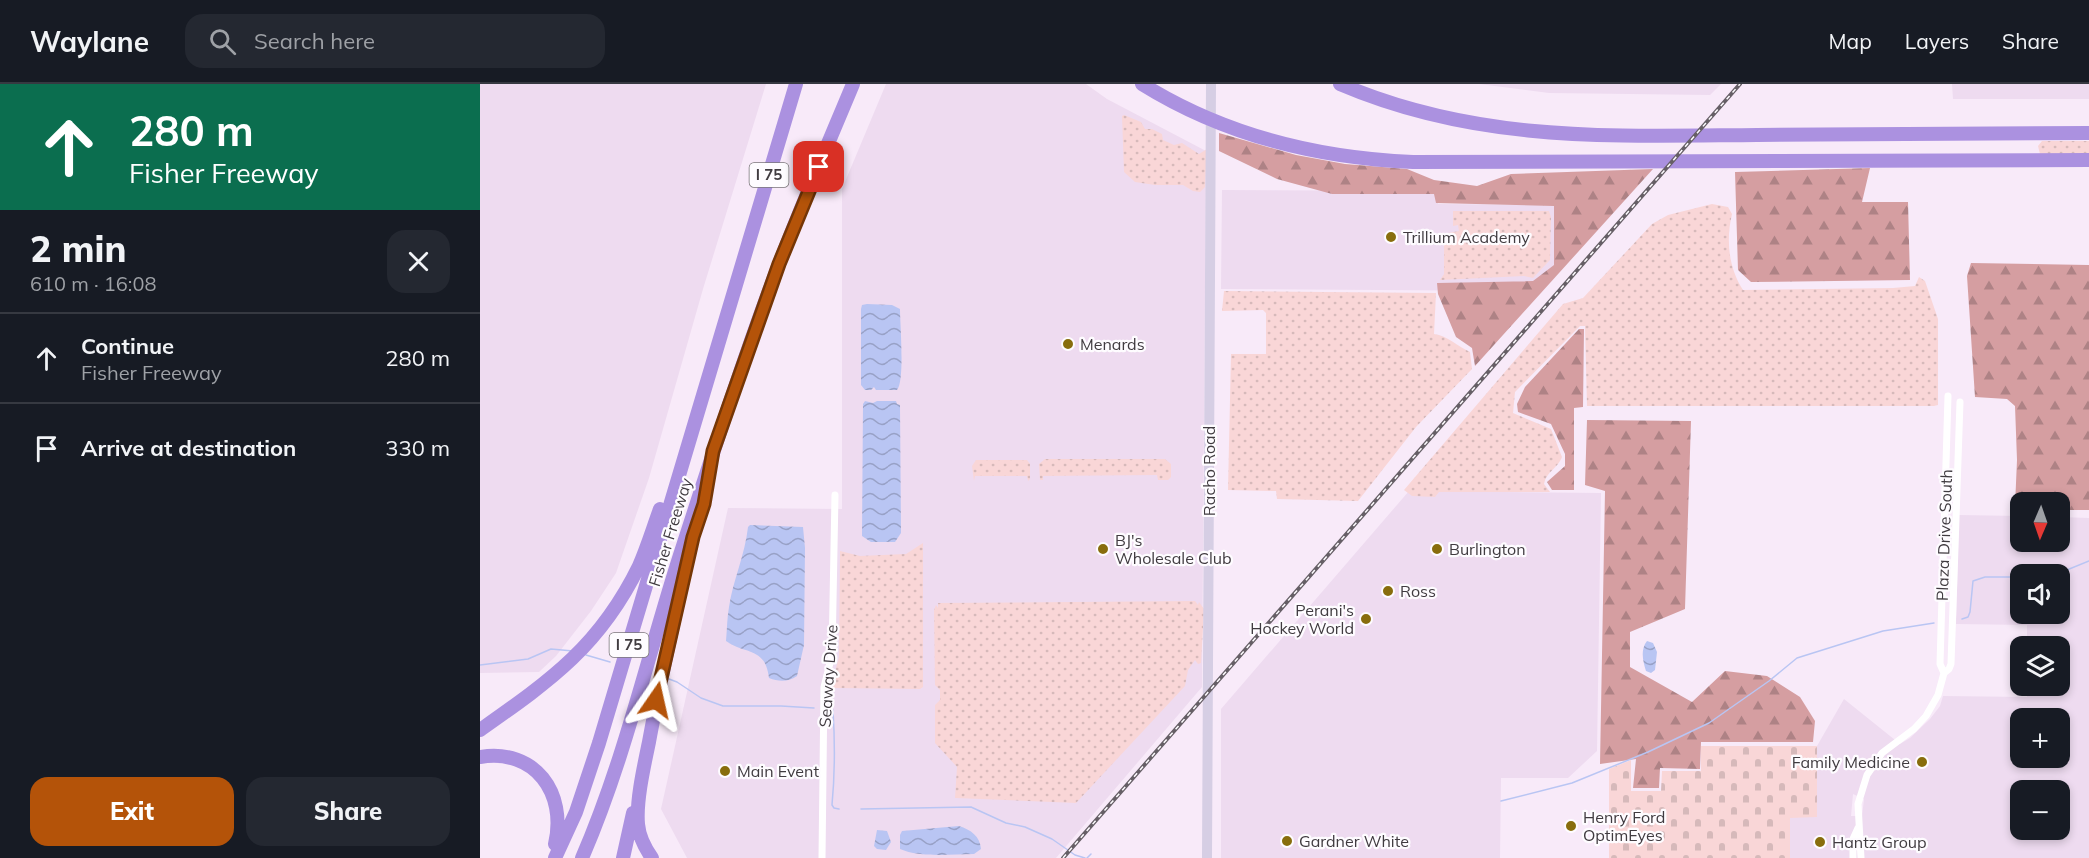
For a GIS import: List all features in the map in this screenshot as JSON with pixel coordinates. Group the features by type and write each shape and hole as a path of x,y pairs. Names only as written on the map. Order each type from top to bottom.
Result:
{"highway":[{"name":"Fisher Freeway","path":"553,857 576,812 599,743 796,84"},
{"name":"Fisher Freeway","path":"582,858 601,815 623,747 713,451 779,264 853,84"},
{"path":"1142,84 1200,116 1228,127 1305,149 1370,159 1413,162 2089,160"},
{"path":"1340,84 1436,116 1492,127 1545,133 1730,135 2089,133"},
{"path":"480,730 551,679 580,653 603,626 638,567 678,460 691,432"},
{"path":"623,858 645,759 660,676 693,537 704,504 713,451"},
{"path":"480,757 498,756 520,761 534,770 547,784 556,802 558,826 553,857"},
{"path":"645,759 638,822 642,840 652,858"}],"street":[{"name":"Racho Road","path":"1206,858 1211,84"},
{"name":"Plaza Drive South","path":"1944,673 1940,664 1948,396"},
{"name":"Plaza Drive South","path":"1861,858 1858,804 1868,775 1882,753 1914,729 1926,716 1938,695 1944,673 1952,664 1960,402"},
{"path":"1948,420 1959,420"},
{"path":"1946,465 1958,466"},
{"name":"Seaway Drive","path":"822,858 824,687 832,656 835,495"},
{"path":"1944,550 1955,550"},
{"name":"Plaza Drive South","path":"1853,858 1853,839 1858,828"}],"shaded area":[{"path":"480,84 766,84 703,289 649,478 616,573 591,611 556,656 539,672 480,673"},
{"path":"886,84 1086,84 1107,99 1206,151 1202,687 1056,858 687,858 661,809 728,508 842,509 842,189"},
{"path":"1479,84 1721,84 1710,95 1549,93"},
{"path":"1952,84 2089,84 2089,99 1953,99"},
{"name":"Trillium Academy","path":"1222,190 1438,191 1438,204 1561,205 1561,269 1539,291 1221,289"},
{"path":"1409,491 1601,493 1597,751 1568,778 1501,778 1500,858 1221,858 1221,709"},
{"path":"1959,515 2010,516 2010,552 2070,552 2070,517 2089,518 2089,858 1790,858 1790,817 1816,817 1817,746 1844,699 1900,744 1930,719 1940,706 1943,696 2070,696 2070,636 2027,636 2027,625 1956,624","holes":["1853,794 1864,799 1862,816 1851,816"]}],"green space":[{"path":"1122,116 1141,122 1145,129 1152,129 1162,134 1163,140 1174,145 1182,143 1199,154 1207,149 1205,187 1200,192 1183,185 1135,182 1124,172"},
{"path":"1219,133 1296,155 1345,164 1407,169 1434,180 1477,186 1511,174 1653,169 1475,366 1472,348 1456,337 1438,294 1437,283 1533,281 1554,265 1554,206 1436,203 1434,194 1332,194 1277,179 1219,151"},
{"path":"2042,141 2089,141 2089,155 2040,154 2038,146"},
{"path":"1870,168 1862,202 1908,202 1910,280 1751,282 1738,270 1735,172"},
{"path":"1712,204 1728,207 1732,214 1729,233 1731,262 1743,290 1893,288 1915,286 1919,277 1925,281 1938,319 1938,405 1587,406 1585,326 1580,326 1515,392 1513,413 1551,429 1562,457 1545,480 1544,484 1550,492 1439,492 1435,497 1412,496 1404,490 1563,304 1583,298 1652,224 1668,215"},
{"path":"1453,211 1549,211 1551,217 1550,260 1533,278 1524,276 1440,280 1444,274 1444,237 1448,233 1459,231 1458,225 1453,226"},
{"path":"1971,263 2089,265 2089,510 2070,510 2070,492 2016,492 2015,406 2007,399 1975,397 1967,276"},
{"path":"1224,291 1436,293 1434,334 1470,352 1472,369 1416,427 1358,501 1277,499 1276,491 1228,490 1231,354 1266,354 1266,313 1263,310 1222,311"},
{"path":"1579,329 1584,329 1583,407 1574,408 1574,490 1552,490 1547,482 1565,466 1565,454 1551,424 1518,412 1517,404 1525,387"},
{"path":"1587,420 1691,421 1685,609 1630,632 1630,667 1692,702 1725,671 1767,676 1800,697 1815,721 1813,742 1701,742 1700,769 1660,768 1659,788 1633,788 1636,759 1600,764 1605,491 1585,485"},
{"path":"1045,459 1165,459 1171,464 1171,477 1168,480 1158,480 1157,475 1043,476 1043,480 1040,480 1039,464"},
{"path":"976,460 1027,460 1030,464 1030,479 1028,481 1027,476 975,476 974,481 972,466"},
{"path":"923,543 923,687 920,689 834,688 832,683 839,657 840,551 860,556 906,554"},
{"path":"1195,601 1198,605 1199,602 1204,609 1201,663 1198,664 1195,660 1188,670 1185,686 1076,803 955,798 957,767 935,743 935,705 940,700 940,690 935,685 934,610 936,605 938,608 938,603"},
{"path":"1701,746 1817,746 1817,817 1790,818 1790,858 1609,858 1609,769 1631,760 1631,791 1661,791 1662,771 1701,771"}],"water":[{"path":"862,305 892,305 900,309 901,376 897,390 876,390 874,387 871,390 865,390 861,385 861,309"},
{"path":"865,401 873,403 896,401 900,405 901,533 895,542 871,542 862,536 863,404"},
{"path":"750,525 803,527 805,548 804,645 797,676 787,680 769,678 767,668 759,656 726,641 731,597"},
{"path":"1647,641 1653,643 1657,652 1655,670 1651,673 1646,671 1643,659 1643,648"},
{"path":"959,826 974,834 979,840 981,849 974,854 936,855 917,854 900,849 902,831"},
{"path":"877,830 887,831 891,842 886,850 877,849 874,846"}],"waterway":[{"path":"2070,569 2089,561"},
{"path":"1962,619 1968,617 1970,612 1973,581 1985,577 2010,577"},
{"path":"1501,801 1572,783 1648,752 1709,723 1769,681 1797,658 1883,631 1934,623"},
{"path":"480,665 528,659 551,649 573,651"},
{"path":"586,655 610,662"},
{"path":"669,679 701,698 723,706 814,708"},
{"path":"829,709 833,710 834,734 832,805 839,809"},
{"path":"861,809 971,807 1006,823 1025,827 1052,839 1075,855 1085,858"},
{"path":"1087,858 1091,854"}],"railway":[{"path":"1063,858 1740,84"}],"place":[{"name":"Trillium Academy","path":"1391,237"},
{"name":"Menards","path":"1068,344"},
{"name":"BJ's Wholesale Club","path":"1103,549"},
{"name":"Burlington","path":"1437,549"},
{"name":"Ross","path":"1388,591"},
{"name":"Perani's Hockey World","path":"1366,619"},
{"name":"Family Medicine","path":"1922,762"},
{"name":"Main Event","path":"725,771"},
{"name":"Henry Ford OptimEyes","path":"1571,826"},
{"name":"Gardner White","path":"1287,841"},
{"name":"Hantz Group","path":"1820,842"}],"route":[{"path":"656,700 693,537 704,504 713,451 779,264 819,167"}]}
